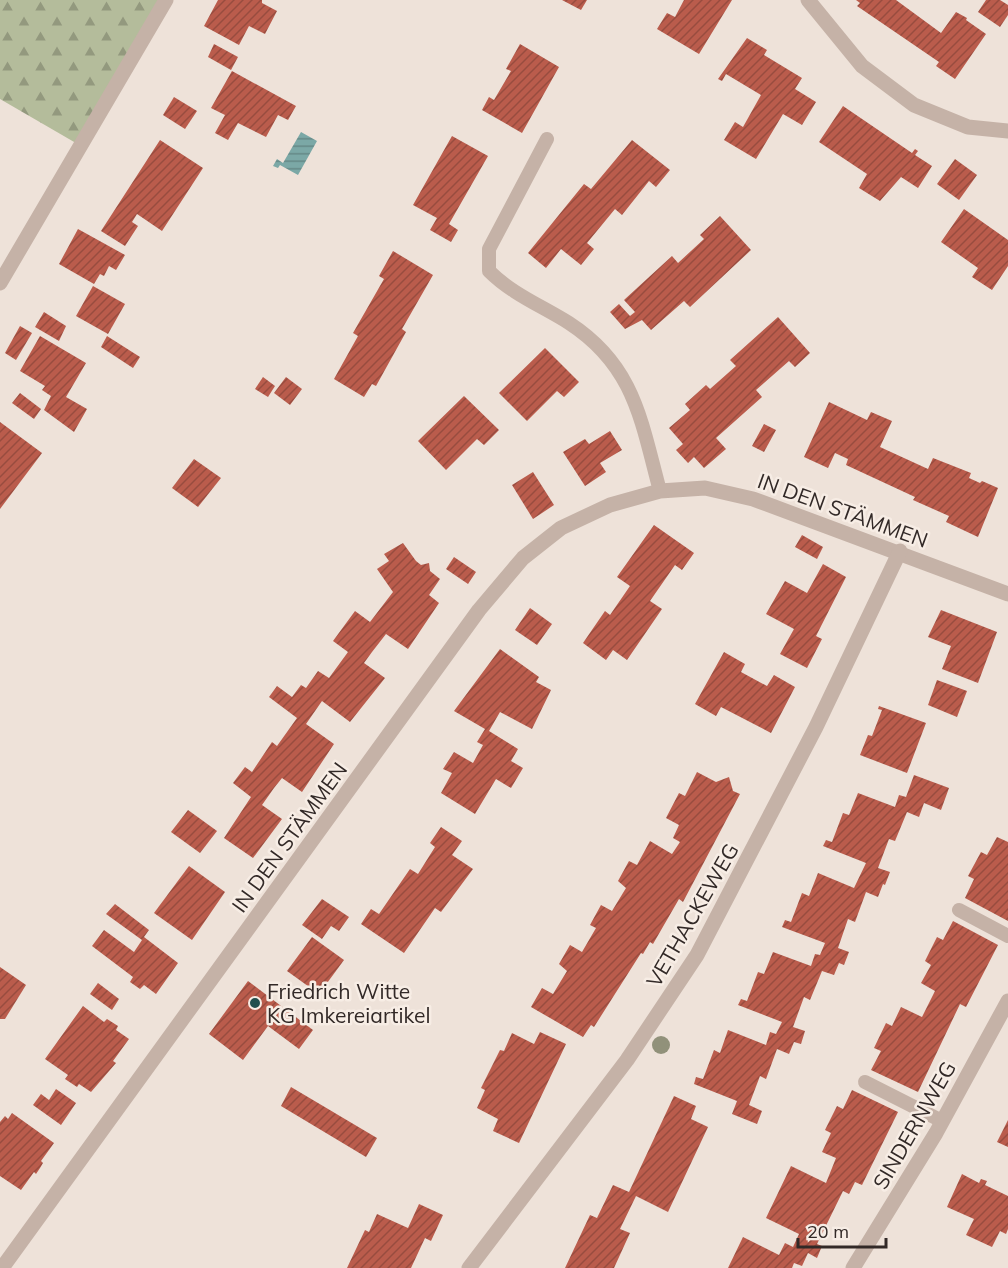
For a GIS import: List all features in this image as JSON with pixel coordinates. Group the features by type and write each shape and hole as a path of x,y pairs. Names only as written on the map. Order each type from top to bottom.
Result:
{"street":[{"path":"0,283 166,0"},
{"path":"808,0 861,66 914,105 968,127 1008,131"},
{"name":"IN DEN STÄMMEN","path":"2,1268 472,620 522,558 561,528 610,505 660,491 705,488 753,499 900,551 1008,594"},
{"name":"VETHACKEWEG","path":"469,1268 627,1060 697,955 816,727 900,551"},
{"name":"SINDERNWEG","path":"853,1268 942,1121 1008,1001"}],"lane":[{"path":"547,139 489,249 489,271 503,285 571,324 610,356 633,393 660,491"},
{"path":"959,910 1008,936"},
{"path":"865,1082 942,1121"}],"green space":[{"path":"0,0 166,0 81,146 0,99"}],"water":[{"path":"301,132 317,141 298,175 280,165 278,168 273,166 277,159 283,163"}],"building":[{"path":"218,0 262,0 262,3 277,11 265,34 249,26 239,45 204,26"},
{"path":"562,0 587,0 581,10"},
{"path":"684,0 732,0 699,54 657,29 667,13 675,17"},
{"path":"856,0 896,0 941,33 956,12 986,34 955,79 936,66 939,62 857,6 860,3"},
{"path":"986,0 1000,0 1008,5 1008,15 1000,27 978,12"},
{"path":"747,38 767,50 764,55 802,78 795,89 816,102 802,125 783,114 756,159 724,140 735,122 743,127 761,95 726,74 722,81 718,79"},
{"path":"214,44 238,57 231,70 208,57"},
{"path":"520,44 559,67 522,133 482,110 489,97 494,100 511,71 506,69"},
{"path":"232,71 296,106 288,120 278,115 266,137 238,123 228,140 215,133 225,115 211,108"},
{"path":"174,97 197,111 185,129 163,115"},
{"path":"843,106 912,153 915,149 918,151 915,155 932,166 918,188 901,177 880,201 859,188 867,174 819,142"},
{"path":"452,136 488,156 449,224 458,230 451,242 430,230 437,218 413,205"},
{"path":"160,140 203,168 162,231 137,214 132,222 138,226 125,246 101,231"},
{"path":"632,140 670,170 656,187 649,181 622,215 615,209 587,243 594,249 581,265 561,249 546,268 528,253 584,184 591,189"},
{"path":"955,159 977,175 959,200 937,184"},
{"path":"964,209 1008,240 1008,266 992,290 972,277 978,268 941,242"},
{"path":"720,216 751,250 690,307 684,301 651,330 642,320 625,329 610,312 619,304 630,316 635,312 624,300 672,256 678,263 704,239 700,235"},
{"path":"78,229 125,255 116,270 109,266 104,276 100,274 94,284 59,264"},
{"path":"393,251 433,275 402,329 406,332 376,386 372,384 364,397 334,379 358,336 353,333 384,279 379,276"},
{"path":"93,286 125,304 108,334 76,316"},
{"path":"44,312 66,326 59,341 35,327"},
{"path":"778,317 810,353 795,367 789,361 756,390 762,397 716,438 726,449 704,468 694,457 688,463 676,450 683,444 669,428 690,410 685,404 706,385 710,389 736,366 730,360"},
{"path":"20,326 32,333 16,360 5,353"},
{"path":"40,336 86,363 66,397 87,409 74,432 44,410 51,396 42,390 45,386 20,371"},
{"path":"107,336 140,357 133,368 101,347"},
{"path":"545,348 579,382 564,397 557,391 527,421 499,393"},
{"path":"263,377 275,386 268,397 255,389"},
{"path":"286,377 302,389 290,405 274,393"},
{"path":"20,393 41,409 34,419 12,403"},
{"path":"464,396 499,430 484,445 477,439 446,470 418,441"},
{"path":"829,402 867,420 871,412 892,421 880,447 928,469 933,458 971,473 969,478 998,488 978,537 946,522 949,516 913,500 915,497 846,465 848,459 835,453 828,468 804,457"},
{"path":"0,422 42,453 0,509"},
{"path":"764,424 776,430 764,452 752,446"},
{"path":"610,431 622,450 600,463 606,472 585,486 563,452 585,439 589,444"},
{"path":"194,459 221,478 198,507 172,488"},
{"path":"533,472 554,505 533,519 512,485"},
{"path":"654,525 694,553 682,570 675,565 650,601 662,609 627,660 613,650 606,660 583,643 605,611 610,615 630,586 617,577"},
{"path":"802,535 823,547 817,559 795,547"},
{"path":"403,543 416,561 421,565 429,563 430,571 440,579 429,595 439,603 408,649 386,634 372,652 364,663 385,678 350,722 322,701 306,724 334,744 302,792 282,778 274,788 262,805 282,819 253,858 224,838 251,797 233,783 245,767 252,772 272,742 277,746 297,718 269,697 277,686 292,697 301,685 306,688 318,671 329,678 348,652 333,641 355,611 370,622 393,592 377,569 389,561 384,554"},
{"path":"454,557 476,572 468,584 446,569"},
{"path":"823,564 846,577 816,636 822,639 807,668 780,654 794,629 766,614 785,581 807,593"},
{"path":"530,608 552,624 537,645 515,630"},
{"path":"941,610 997,632 978,683 942,669 951,646 928,637"},
{"path":"500,649 539,677 536,682 551,690 532,729 500,712 489,731 518,749 511,761 523,768 511,788 496,779 475,814 441,793 452,773 443,769 454,752 473,763 483,745 477,742 485,729 454,711"},
{"path":"724,652 745,664 741,672 767,686 774,675 795,687 771,733 721,707 716,716 695,704"},
{"path":"937,680 967,691 957,717 928,705"},
{"path":"879,706 926,723 907,773 860,755 868,735 872,736 882,710 878,709"},
{"path":"697,772 716,782 729,777 733,791 740,794 683,902 679,899 653,944 650,942 643,954 641,953 594,1027 591,1025 583,1037 531,1007 542,988 553,994 567,971 559,964 570,945 582,952 596,928 590,925 601,905 612,911 626,888 618,881 629,861 637,865 650,841 672,854 680,842 673,838 679,825 666,818 679,793 685,796"},
{"path":"914,775 949,788 941,810 924,803 919,817 907,812 895,841 889,839 878,868 890,872 885,885 883,884 878,897 866,892 855,922 848,919 838,948 849,952 844,965 839,963 834,975 822,971 810,1000 804,997 793,1027 805,1031 801,1044 794,1042 789,1054 777,1049 766,1079 760,1076 749,1105 762,1111 757,1124 732,1114 737,1101 694,1084 696,1077 703,1079 714,1050 720,1053 728,1030 766,1045 770,1032 776,1034 782,1022 738,1005 741,999 747,1001 758,972 764,974 773,952 811,966 815,954 820,955 825,943 782,927 785,920 791,922 802,893 809,896 818,873 854,888 866,863 823,846 826,840 832,842 843,813 849,815 858,793 895,807 899,795 906,797"},
{"path":"188,810 217,831 200,853 171,832"},
{"path":"441,827 462,841 452,855 473,869 441,912 435,908 404,953 361,924 371,909 379,914 410,869 418,874 435,847 430,843"},
{"path":"997,837 1008,842 1008,921 965,898 974,879 968,876 981,852 987,855"},
{"path":"189,866 225,892 192,940 154,913"},
{"path":"322,899 349,917 339,931 331,926 322,939 302,925"},
{"path":"115,904 149,930 144,937 178,963 156,994 144,985 140,989 130,982 133,977 92,946 104,930 134,952 142,940 106,914"},
{"path":"953,921 998,945 966,1007 960,1004 918,1092 871,1070 881,1051 874,1048 886,1023 892,1026 901,1007 922,1017 935,991 921,983 931,965 925,961 937,937 943,940"},
{"path":"312,937 344,960 319,994 287,971"},
{"path":"0,967 26,985 5,1019 0,1019"},
{"name":"Friedrich Witte KG Imkereiartikel","path":"248,981 313,1030 299,1049 268,1026 243,1060 209,1034"},
{"path":"98,983 119,999 112,1010 90,994"},
{"path":"83,1006 104,1022 107,1019 118,1026 116,1030 129,1039 113,1061 116,1063 91,1092 65,1079 68,1075 45,1059"},
{"path":"540,1032 566,1044 519,1143 493,1131 498,1119 477,1108 485,1090 481,1088 500,1050 504,1051 512,1033 534,1044"},
{"path":"291,1087 377,1138 366,1157 281,1106"},
{"path":"56,1089 76,1103 61,1125 33,1105 41,1094 49,1100"},
{"path":"852,1090 898,1112 862,1185 855,1182 849,1194 843,1191 817,1244 822,1246 817,1258 808,1253 802,1266 794,1263 792,1268 728,1268 743,1237 779,1255 785,1243 793,1247 799,1234 766,1218 791,1166 826,1183 836,1158 822,1152 831,1133 825,1130 837,1106 843,1109"},
{"path":"674,1096 696,1106 691,1119 708,1127 668,1212 636,1196 620,1229 630,1233 614,1268 565,1268 590,1215 597,1218 613,1185 629,1192"},
{"path":"12,1113 54,1143 41,1161 43,1163 36,1174 34,1172 21,1190 0,1176 0,1122 5,1116 8,1119"},
{"path":"1008,1120 1008,1147 997,1142"},
{"path":"962,1174 979,1183 981,1179 987,1181 985,1185 1008,1196 1008,1229 1006,1234 1000,1231 992,1247 966,1235 974,1219 947,1207"},
{"path":"419,1204 443,1215 431,1241 425,1238 411,1268 347,1268 365,1230 369,1232 377,1214 408,1228"}],"place":[{"name":"Friedrich Witte KG Imkereiartikel","path":"255,1003"}]}
